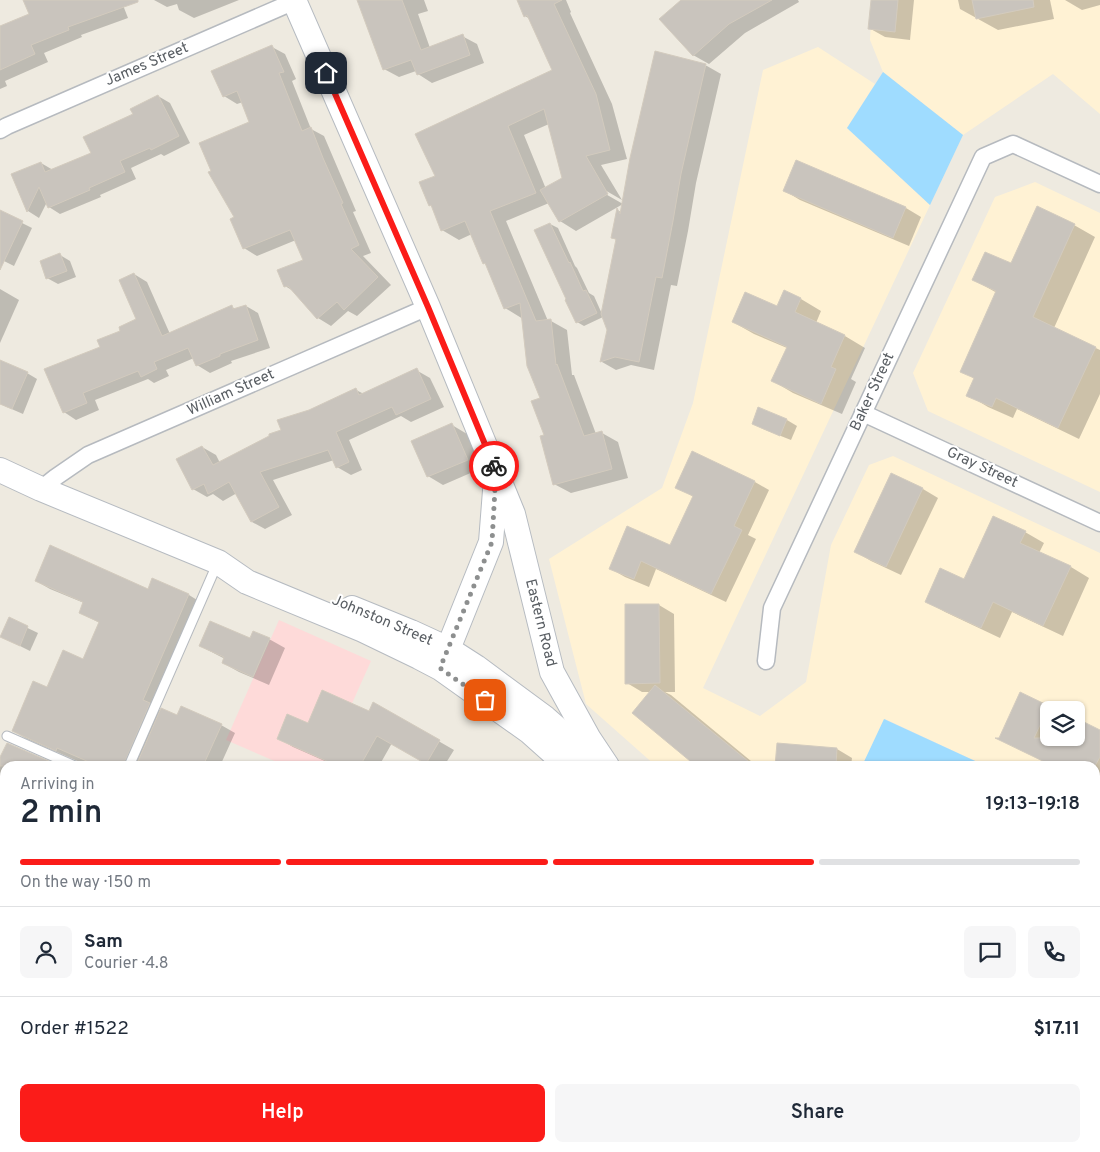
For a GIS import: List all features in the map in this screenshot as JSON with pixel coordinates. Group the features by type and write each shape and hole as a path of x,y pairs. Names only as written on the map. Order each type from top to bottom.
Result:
{"street":[{"name":"James Street","path":"0,130 294,1"},
{"name":"Eastern Road","path":"294,1 428,307 513,514 552,672 589,739 604,761"},
{"name":"Baker Street","path":"766,661 772,608 983,157 1013,144 1100,184"},
{"name":"William Street","path":"41,489 88,455 428,307"},
{"name":"Gray Street","path":"863,413 1100,523"},
{"name":"Johnston Street","path":"0,470 41,489 218,562 247,582 363,630 420,657 444,659 476,667 545,718 595,761"},
{"name":"Eastern Road","path":"444,659 492,542 496,471"},
{"name":"Johnston Street","path":"444,659 562,761"}],"lane":[{"path":"131,761 218,562"},
{"path":"7,736 64,761"}],"shaded area":[{"path":"872,0 1100,0 1100,114 1053,74 963,135 883,72 870,40"},
{"path":"818,47 875,84 847,128 930,205 703,688 760,716 806,682 831,545 869,465 893,456 1100,553 1100,761 975,761 885,719 864,761 650,761 586,704 549,559 662,488 693,403 763,70"},
{"path":"1035,182 1100,213 1100,492 928,411 913,373 995,197"},
{"path":"279,620 371,661 326,761 274,761 226,740"}],"water":[{"path":"883,72 963,135 930,205 847,128"},
{"path":"884,719 975,761 864,761"}],"building":[{"path":"23,0 138,0 138,2 68,27 69,30 31,45 35,54 0,70 0,26 29,14"},
{"path":"357,0 402,0 421,50 463,34 470,55 417,75 411,60 383,70"},
{"path":"517,0 562,0 554,4 596,94 610,150 586,156 608,194 559,222 540,190 562,178 544,109 508,126 536,193 490,211 536,321 551,319 556,365 584,436 602,431 612,469 553,485 540,436 544,435 531,401 540,398 527,366 520,303 504,309 465,221 441,231 431,205 429,206 419,182 435,176 415,134 552,70 527,15 524,17"},
{"path":"681,0 772,0 729,24 693,56 659,19"},
{"path":"871,0 898,0 895,32 868,29"},
{"path":"972,0 1033,0 1034,7 976,19"},
{"path":"272,45 284,72 279,73 302,131 311,127 343,203 341,204 359,245 351,249 378,277 344,310 337,302 317,319 288,286 284,287 277,270 303,260 290,230 243,249 230,219 234,217 208,172 211,171 199,143 249,122 237,91 223,97 211,71"},
{"path":"655,51 706,64 681,174 662,278 656,277 639,362 615,357 600,362 607,330 601,314 616,239 611,238 617,208 620,214 630,158"},
{"path":"158,95 179,136 151,150 150,148 120,161 125,172 48,208 39,187 27,212 11,174 41,162 45,172 91,153 83,137 133,114 130,109"},
{"path":"796,160 906,207 893,238 783,191"},
{"path":"1037,206 1075,224 1033,317 1096,347 1058,428 996,398 992,407 966,396 974,378 960,372 996,291 972,280 985,252 1011,263"},
{"path":"0,210 23,221 0,270"},
{"path":"550,223 583,291 586,290 597,313 576,323 534,230"},
{"path":"60,253 67,271 46,279 40,261"},
{"path":"134,273 162,336 232,305 233,309 246,305 258,340 220,354 220,356 196,366 188,348 154,362 157,369 141,377 138,371 83,393 87,403 63,413 44,369 100,347 97,340 120,331 119,327 136,319 119,280"},
{"path":"784,290 801,298 795,312 845,335 831,367 836,369 821,404 771,381 787,347 732,322 745,292 777,306"},
{"path":"0,360 28,372 12,409 0,404"},
{"path":"417,368 431,399 396,415 392,407 336,432 349,462 336,468 328,450 260,472 279,507 251,522 229,482 208,494 204,484 192,490 176,459 202,446 213,465 269,436 269,434 281,430 277,420 309,410 356,388 359,395"},
{"path":"758,407 787,419 780,436 752,424"},
{"path":"452,423 468,460 427,477 411,441"},
{"path":"692,451 755,481 734,526 742,530 711,594 641,561 634,579 609,569 627,526 670,545 693,496 675,488"},
{"path":"891,473 923,488 886,567 854,552"},
{"path":"993,516 1026,531 1020,543 1071,566 1043,626 993,602 981,628 925,602 940,568 964,579"},
{"path":"50,545 148,589 152,578 189,594 143,700 150,703 125,761 87,761 57,748 56,751 12,731 33,681 47,687 63,650 83,659 99,622 79,613 83,602 35,581"},
{"path":"625,604 659,604 660,683 625,684"},
{"path":"9,617 28,626 20,646 0,637"},
{"path":"210,621 250,638 253,631 270,638 253,677 222,663 224,657 199,646"},
{"path":"655,685 748,761 690,761 632,713"},
{"path":"322,690 369,711 373,702 440,740 428,761 421,761 377,736 363,761 327,761 277,739 287,714 308,723"},
{"path":"1020,692 1040,702 1040,725 1034,738 1040,738 1040,746 1085,746 1085,722 1100,730 1100,757 1098,761 1043,761 995,738 999,738"},
{"path":"181,706 222,724 205,761 138,761 161,708 177,715"},
{"path":"7,743 49,761 0,761"},
{"path":"777,743 837,748 836,761 775,761"}],"way so far":[{"path":"485,700 440,668 492,542 496,471 494,466"}],"route":[{"path":"326,73 428,307 494,466"}]}
